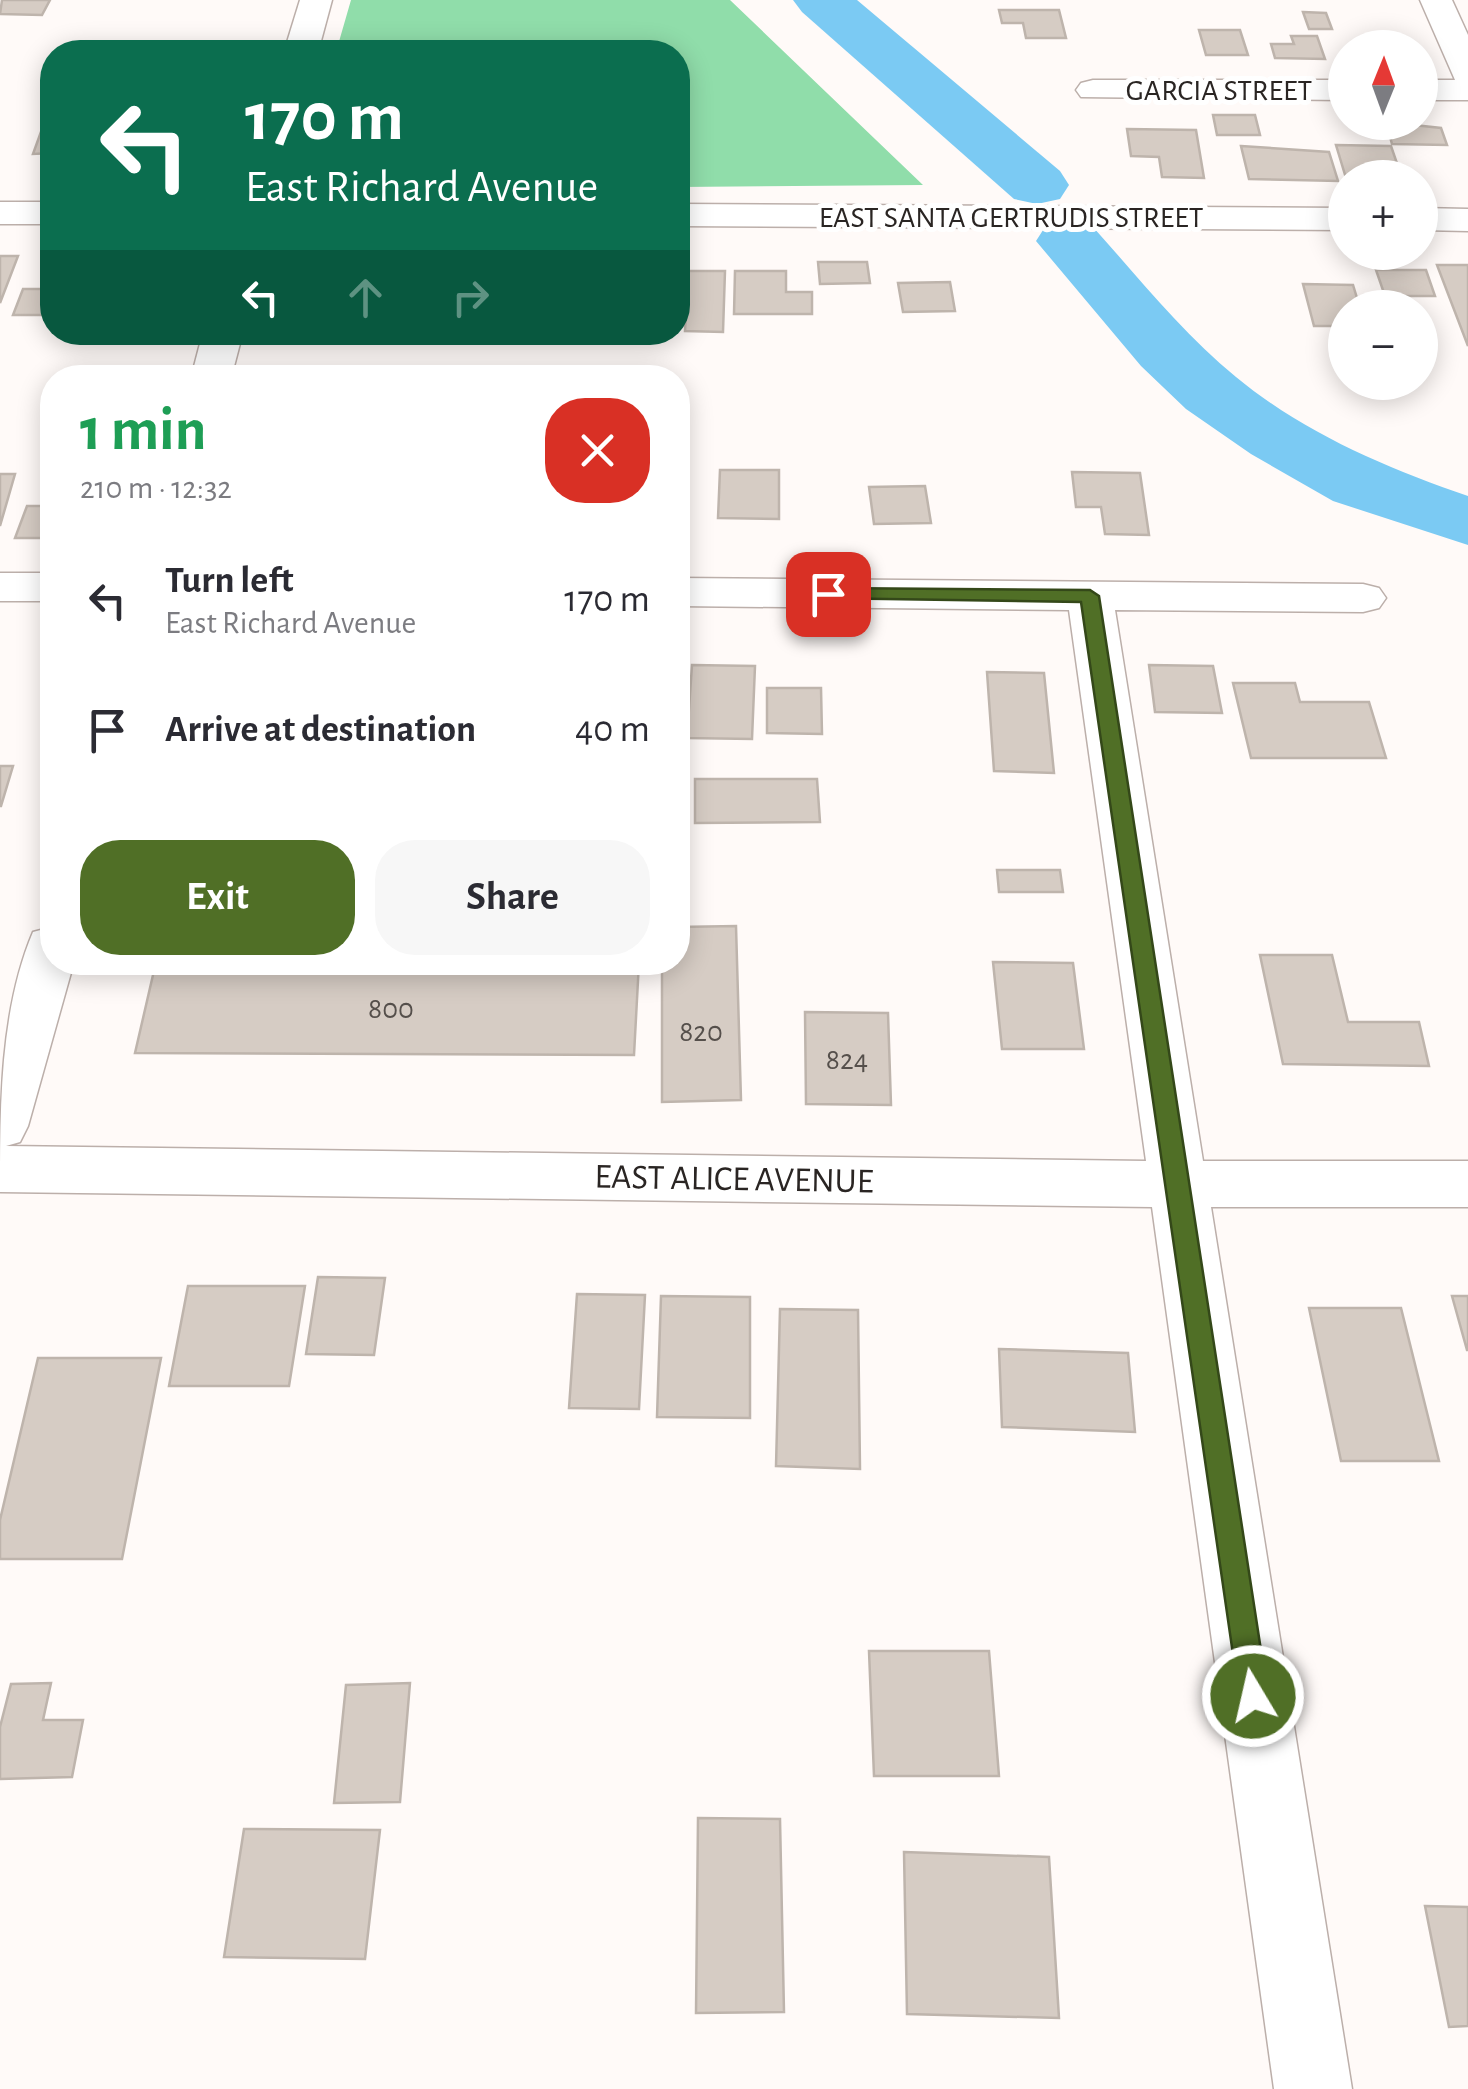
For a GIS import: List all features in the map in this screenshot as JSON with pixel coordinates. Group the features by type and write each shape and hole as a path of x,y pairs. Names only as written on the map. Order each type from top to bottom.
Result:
{"street":[{"path":"304,40 316,0"},
{"path":"1436,0 1468,72"},
{"name":"GARCIA STREET","path":"1093,90 1328,90"},
{"path":"1438,90 1468,90"},
{"path":"0,213 40,213"},
{"name":"EAST SANTA GERTRUDIS STREET","path":"690,215 1328,219"},
{"path":"1438,219 1468,220"},
{"path":"0,588 40,587"},
{"path":"690,592 1363,598"},
{"path":"1090,596 1313,2089"},
{"path":"0,1126 44,975"},
{"name":"EAST ALICE AVENUE","path":"0,1169 1468,1184"}],"green space":[{"path":"351,0 730,0 923,185 690,187 690,40 339,40"}],"building":[{"path":"2,0 50,0 42,15 0,14"},
{"path":"999,10 1059,10 1066,38 1026,38 1023,23 1002,23"},
{"path":"1303,12 1326,13 1332,29 1309,29"},
{"path":"1199,30 1240,30 1248,55 1206,55"},
{"path":"1291,36 1317,36 1325,59 1275,58 1271,44 1294,44"},
{"path":"1213,115 1255,115 1260,135 1217,135"},
{"path":"1438,128 1447,145 1392,144 1391,140 1438,140"},
{"path":"1127,129 1196,130 1204,178 1162,177 1159,157 1131,156"},
{"path":"40,135 40,154 33,154"},
{"path":"1336,145 1391,146 1396,160 1341,160"},
{"path":"1241,146 1329,152 1331,160 1328,160 1328,181 1249,179"},
{"path":"0,256 18,256 0,303"},
{"path":"818,262 867,262 870,283 820,284"},
{"path":"1438,265 1468,265 1468,346 1438,268"},
{"path":"1376,270 1426,270 1433,290 1383,290"},
{"path":"690,271 725,271 723,332 690,331"},
{"path":"735,271 786,271 786,292 812,292 812,314 734,314"},
{"path":"950,282 955,311 903,312 898,283"},
{"path":"1303,284 1353,285 1355,290 1328,290 1328,326 1314,326"},
{"path":"23,289 40,289 40,315 13,315"},
{"path":"720,470 779,470 779,519 718,518"},
{"path":"1072,472 1140,473 1149,535 1105,534 1101,507 1076,507"},
{"path":"0,474 15,474 0,526"},
{"path":"925,486 931,523 874,524 869,487"},
{"path":"27,506 40,506 40,538 15,538"},
{"path":"692,665 755,666 752,739 690,738"},
{"path":"1149,665 1213,666 1222,713 1155,712"},
{"path":"987,672 1044,673 1054,773 994,771"},
{"path":"1233,683 1295,683 1300,702 1369,702 1386,758 1251,758"},
{"path":"767,688 821,688 822,734 767,733"},
{"path":"0,766 13,766 1,806 0,806"},
{"path":"695,779 817,779 820,822 695,823"},
{"path":"997,870 1060,870 1063,892 999,892"},
{"path":"736,926 741,1100 662,1102 662,975 690,975 690,927"},
{"path":"1260,955 1332,955 1348,1022 1419,1022 1429,1066 1283,1064"},
{"path":"993,962 1073,963 1084,1049 1002,1049"},
{"path":"153,975 638,975 634,1055 135,1053"},
{"path":"805,1012 888,1013 891,1105 806,1104"},
{"path":"318,1277 385,1278 374,1355 306,1354"},
{"path":"188,1286 305,1286 289,1386 169,1386"},
{"path":"577,1294 645,1295 639,1409 569,1408"},
{"path":"661,1296 750,1297 750,1418 657,1417"},
{"path":"1452,1296 1468,1296 1468,1350 1467,1350"},
{"path":"1309,1308 1401,1308 1439,1461 1341,1461"},
{"path":"780,1309 858,1310 860,1469 776,1466"},
{"path":"999,1349 1128,1353 1135,1432 1002,1427"},
{"path":"38,1358 161,1358 122,1559 0,1559 0,1520"},
{"path":"869,1651 989,1651 999,1776 874,1776"},
{"path":"51,1683 43,1720 83,1720 72,1777 0,1779 0,1727 11,1684"},
{"path":"410,1683 400,1802 334,1803 346,1685"},
{"path":"698,1818 780,1819 784,2012 696,2013"},
{"path":"244,1829 380,1830 365,1959 224,1957"},
{"path":"904,1852 1049,1857 1059,2018 907,2014"},
{"path":"1425,1906 1468,1907 1468,2026 1449,2027"}],"waterway":[{"path":"822,0 1037,185"},
{"path":"1069,241 1166,351 1212,394 1277,438 1360,485 1468,522"}],"route":[{"path":"828,594 1090,596 1253,1696"}]}
